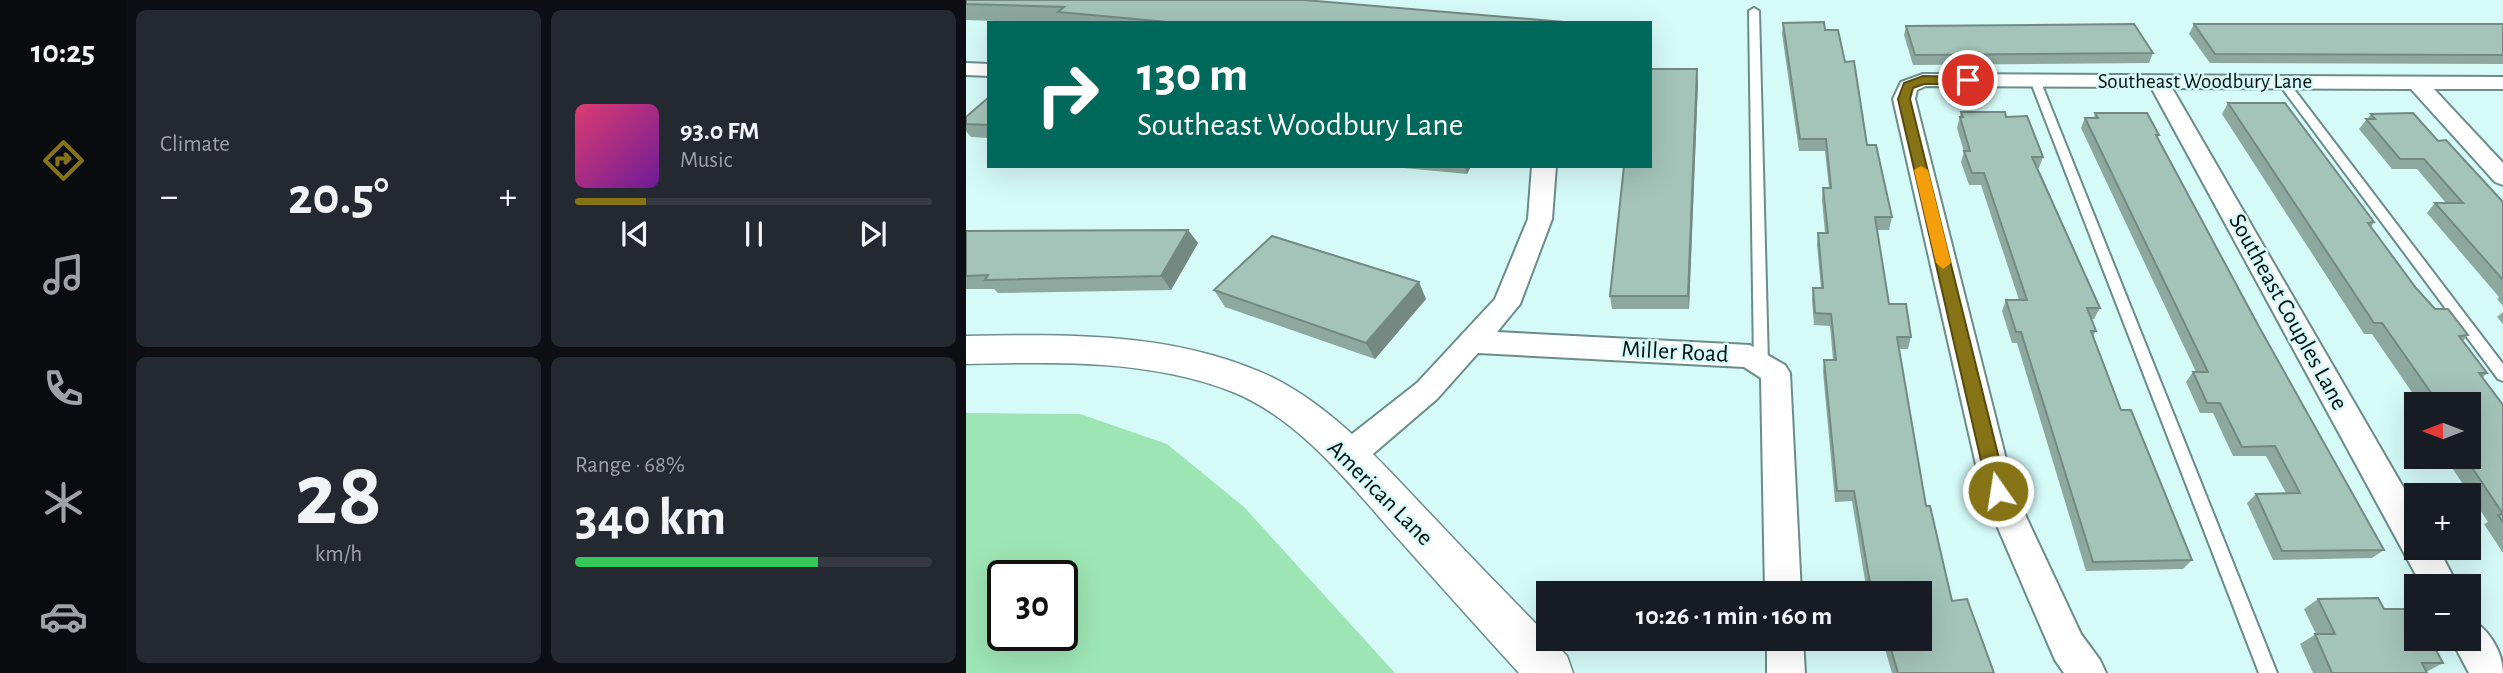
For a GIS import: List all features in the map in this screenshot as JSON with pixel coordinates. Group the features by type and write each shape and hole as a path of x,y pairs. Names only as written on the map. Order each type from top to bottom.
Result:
{"street":[{"path":"966,69 987,70"},
{"name":"Southeast Woodbury Lane","path":"2087,673 2068,647 1998,491 1904,99 1908,86 1923,80 2503,83"},
{"name":"Southeast Couples Lane","path":"2158,81 2404,520"},
{"path":"2416,82 2503,177"},
{"path":"1349,456 1427,391 1475,342 1506,304 1540,219 1544,168"},
{"name":"Miller Road","path":"1475,342 1750,356 1774,373 1783,581"},
{"name":"American Lane","path":"966,350 1086,349 1158,358 1249,383 1281,402 1349,456 1550,673"},
{"path":"1785,651 1786,673"},
{"path":"2477,651 2489,673"}],"lane":[{"path":"1754,11 1761,363"},
{"path":"2035,80 2268,673"},
{"path":"2283,82 2503,375"}],"green space":[{"path":"966,413 1080,414 1167,444 1244,507 1395,673 966,673"}],"building":[{"path":"966,0 1304,0 1552,21 1157,21 1058,12 1064,7 966,4"},
{"path":"1824,22 1825,30 1838,30 1845,62 1854,61 1867,145 1876,145 1892,217 1875,217 1889,304 1906,304 1911,337 1897,337 1926,506 1930,506 1952,601 1967,599 1994,673 1898,673 1892,651 1932,651 1932,581 1870,581 1854,491 1837,491 1824,360 1836,360 1831,314 1815,313 1813,288 1823,288 1818,233 1828,233 1823,188 1831,188 1826,139 1800,139 1783,23"},
{"path":"2134,24 2153,53 1915,55 1906,26"},
{"path":"2194,24 2503,24 2503,55 2215,54"},
{"path":"1652,69 1697,69 1688,296 1610,296 1624,168 1652,168"},
{"path":"987,99 987,125 966,124 966,117"},
{"path":"2228,103 2285,103 2374,222 2368,223 2416,288 2435,309 2448,309 2468,335 2459,336 2487,373 2479,373 2503,405 2503,514 2473,469 2482,469 2482,392 2431,392 2382,323 2374,323"},
{"path":"1961,112 2005,112 2006,117 2027,116 2043,157 2032,157 2100,308 2087,308 2096,331 2091,331 2121,410 2131,410 2192,560 2093,562 2021,332 2016,332 2006,300 2027,300 1984,173 1972,173 1964,151 1970,151"},
{"path":"2095,113 2147,113 2159,135 2156,135 2258,325 2384,550 2282,551 2256,494 2300,493 2275,446 2242,447 2220,403 2207,403 2193,372 2208,372 2085,118 2098,118"},
{"path":"2413,113 2438,141 2446,140 2503,202 2503,280 2435,203 2463,203 2424,159 2400,159 2366,119 2375,119 2371,114"},
{"path":"1188,230 1161,276 985,280 988,275 966,276 966,231"},
{"path":"1272,236 1419,282 1366,343 1214,290"},
{"path":"2378,598 2384,609 2404,609 2404,651 2436,651 2443,663 2422,663 2427,673 2332,673 2315,634 2335,634 2318,599"}],"slow traffic":[{"path":"1921,170 1943,263"}],"route":[{"path":"1968,80 1923,80 1908,86 1904,99 1998,491"}]}
